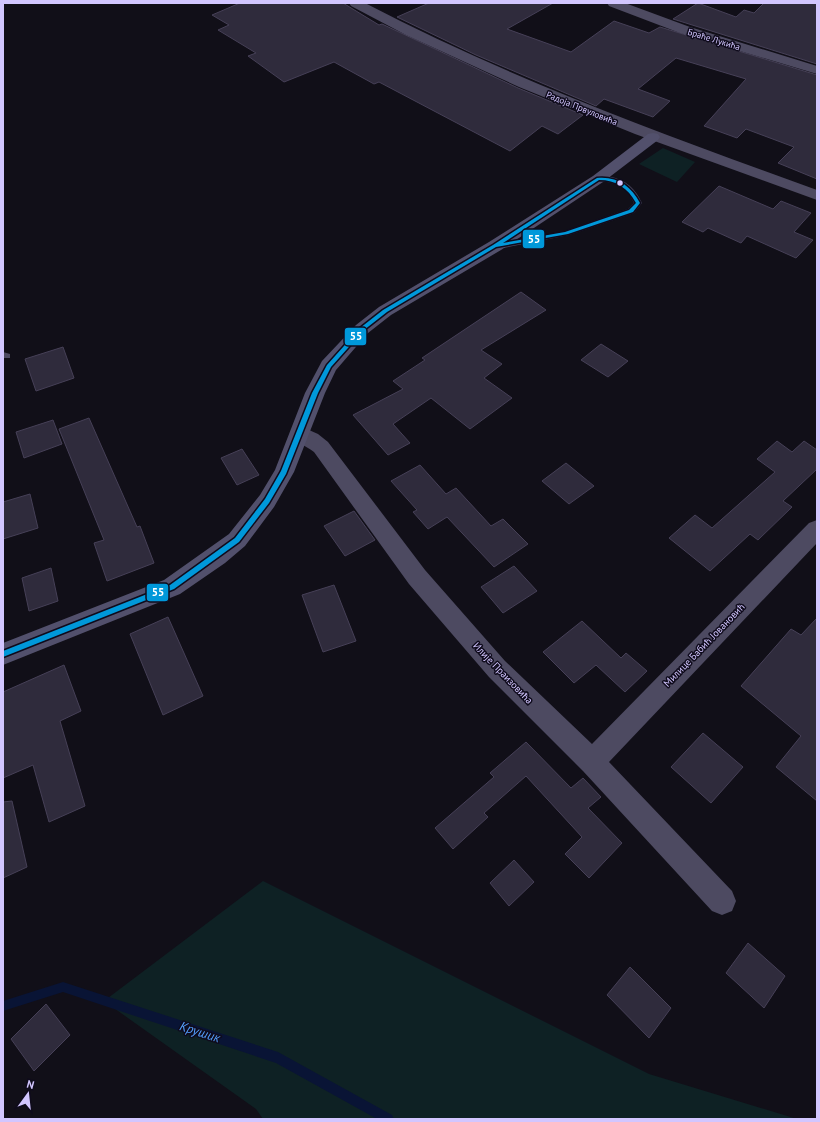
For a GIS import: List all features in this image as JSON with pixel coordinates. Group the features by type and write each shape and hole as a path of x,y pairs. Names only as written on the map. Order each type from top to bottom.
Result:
{"street":[{"name":"Радоја Првуловића","path":"354,3 400,28 479,66 653,137 817,196"},
{"name":"Браће Лукића","path":"613,3 685,30 817,70"},
{"path":"3,654 172,587 217,556 237,540 267,501 284,472 316,393 329,366 362,329 385,311 496,246 598,179 653,137"},
{"name":"Илије Праизовића","path":"300,434 311,439 321,447 417,577 497,669 592,762 722,901"},
{"name":"Милице Бабић Јовановић","path":"592,762 817,529"}],"lane":[{"path":"496,246 566,233 631,212 636,207 638,202 635,195 624,184 613,180 598,179"}],"green space":[{"path":"663,148 695,162 677,182 639,164"},
{"path":"263,881 649,1074 797,1119 263,1119 256,1109 104,1001"}],"building":[{"path":"240,3 343,3 379,25 382,24 518,88 583,115 558,134 542,126 510,151 379,82 374,84 334,62 284,82 248,56 256,53 218,30 229,25 212,15"},
{"path":"429,3 553,3 507,29 571,52 614,21 649,33 660,27 817,75 817,179 778,163 794,147 746,129 737,138 704,126 746,79 676,58 638,89 670,101 653,117 604,99 596,106 476,55 397,17"},
{"path":"698,3 736,17 744,10 754,13 764,3 817,3 817,64 673,19"},
{"path":"719,186 773,209 781,201 811,213 794,232 813,240 796,258 747,236 741,243 708,228 703,232 682,222"},
{"path":"521,292 546,310 481,350 502,364 484,378 512,398 470,429 431,398 393,424 410,443 388,455 353,415 403,389 393,381 425,360 422,358"},
{"path":"601,344 628,361 608,377 581,360"},
{"path":"63,347 74,378 36,391 25,359"},
{"path":"89,418 137,527 140,526 154,563 107,581 94,543 104,540 59,429"},
{"path":"53,420 62,444 24,458 16,432"},
{"path":"777,441 792,452 804,441 817,450 817,469 783,501 792,507 758,540 750,534 710,571 669,538 695,515 712,528 775,472 757,459"},
{"path":"242,449 259,475 237,485 221,458"},
{"path":"566,463 594,486 569,504 542,481"},
{"path":"420,465 446,494 456,488 491,526 503,519 528,544 494,567 447,517 428,529 413,512 417,510 391,481"},
{"path":"30,494 38,528 3,539 3,502"},
{"path":"354,511 375,540 345,556 324,526"},
{"path":"514,566 537,591 503,613 481,587"},
{"path":"51,568 58,601 29,611 22,578"},
{"path":"334,585 356,641 323,652 302,595"},
{"path":"168,617 203,696 163,715 130,634"},
{"path":"817,618 817,801 776,767 801,736 741,686 791,629 801,635"},
{"path":"582,621 621,658 626,653 647,671 625,692 596,665 574,683 543,652"},
{"path":"64,665 81,711 60,721 85,806 49,822 33,765 3,778 3,692"},
{"path":"703,733 743,767 711,803 671,767"},
{"path":"526,742 571,788 583,778 601,797 588,808 622,843 589,878 565,854 582,837 526,776 484,813 488,817 453,849 435,828 494,777 490,773"},
{"path":"12,801 27,867 3,878 3,802"},
{"path":"514,860 534,882 509,906 490,883"},
{"path":"748,943 785,976 764,1008 726,973"},
{"path":"630,967 671,1008 649,1038 607,995"},
{"path":"46,1004 70,1035 34,1071 11,1039"}],"waterway":[{"name":"Крушик","path":"3,1006 63,987 278,1058 388,1119"}],"transit line":[{"name":"55","path":"598,179 611,180 622,184 631,192 638,203 631,211 566,233 495,246 598,179"},
{"name":"55","path":"3,654 172,587 237,540 267,501 284,472 315,393 329,366 362,329 385,311 495,246"}]}
